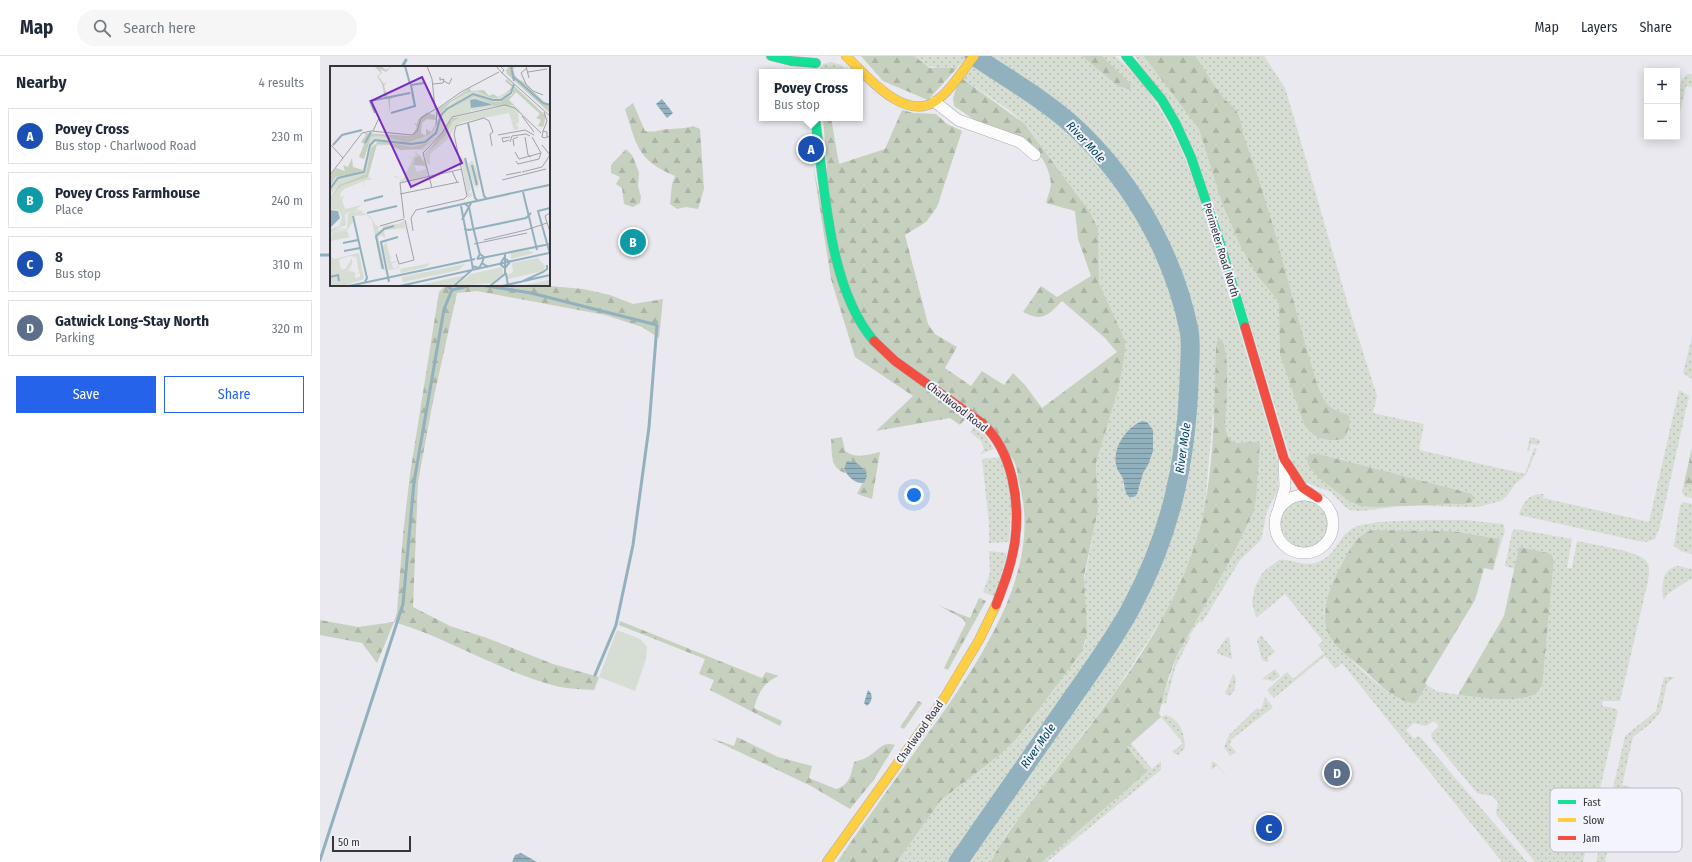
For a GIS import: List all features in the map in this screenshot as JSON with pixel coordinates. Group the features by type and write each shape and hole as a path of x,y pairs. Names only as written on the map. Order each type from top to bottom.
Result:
{"street":[{"path":"771,56 812,65 824,56"},
{"path":"846,56 859,69"},
{"path":"863,73 882,91 894,99 916,107 926,106 934,102 974,56"},
{"name":"Perimeter Road North","path":"1126,56 1162,100 1176,124 1191,157 1220,243 1284,459 1284,490 1277,514"},
{"path":"934,102 958,120 1020,142 1035,155"},
{"name":"Charlwood Road","path":"815,121 835,248 850,304 861,324 875,343 895,361 974,418 989,431 1006,458 1015,491 1017,519 1014,550 1007,576 981,636 936,710 827,862"},
{"name":"Perimeter Road North","path":"1284,459 1303,488 1318,498"},
{"path":"1309,495 1318,498 1329,508 1334,523 1332,533 1328,541 1316,551 1299,553 1285,546 1276,532 1275,522 1277,514 1284,503 1296,496 1309,495"}],"shaded area":[{"path":"914,56 968,56 957,68 945,68 929,66"},
{"path":"979,56 1115,56 1138,79 1158,105 1188,166 1200,199 1278,461 1278,490 1267,511 1261,540 1240,560 1202,623 1199,621 1189,637 1190,638 1175,668 1166,703 1161,704 1178,653 1231,559 1254,511 1259,442 1234,443 1227,435 1225,426 1227,370 1213,416 1205,505 1196,543 1178,589 1164,616 1114,693 1008,832 990,862 897,862 941,800 1000,755 1017,740 1084,646 1086,641 1084,581 1098,510 1096,463 1119,387 1125,352 1125,340 1099,283 1098,228 1095,220 1028,127 1009,110 960,77"},
{"path":"1135,56 1264,56 1285,88 1348,305 1377,396 1373,413 1424,424 1419,450 1525,474 1534,448 1537,449 1526,475 1515,484 1507,496 1501,501 1477,507 1420,506 1462,504 1472,494 1363,467 1349,501 1360,506 1395,507 1360,511 1350,510 1344,506 1331,492 1307,483 1294,469 1213,203"},
{"path":"832,62 839,64 845,69 820,69 823,64"},
{"path":"1688,74 1692,75 1692,87 1686,86 1680,112 1680,87"},
{"path":"1692,337 1692,379 1683,373"},
{"path":"1679,390 1689,396 1660,526 1655,539 1646,542 1638,541 1519,515 1522,506 1527,499 1534,495 1544,494 1543,498 1649,522"},
{"path":"977,422 994,449 981,454 984,449 981,441 970,432"},
{"path":"1530,437 1540,440 1539,445 1531,444 1529,451 1527,451"},
{"path":"1692,448 1692,498 1684,496 1682,492"},
{"path":"1002,457 1012,498 1009,542 989,543 989,524 982,459"},
{"path":"1305,500 1314,502 1322,507 1327,515 1329,524 1327,533 1322,541 1314,546 1305,548 1296,546 1288,541 1283,533 1281,524 1283,515 1288,507 1296,502"},
{"path":"1683,502 1692,504 1692,554 1681,551 1674,546 1680,506"},
{"path":"1464,520 1503,524 1505,530 1493,570 1500,539 1452,531 1373,530 1365,533 1355,543 1340,567 1324,612 1332,640 1381,687 1403,700 1415,704 1427,685 1436,691 1458,695 1514,699 1523,698 1541,689 1554,557 1519,547 1515,569 1505,566 1512,532 1515,529 1572,539 1567,568 1572,568 1577,541 1613,548 1633,554 1641,557 1648,565 1648,581 1620,701 1603,701 1602,706 1614,708 1618,711 1600,788 1550,788 1550,852 1585,852 1583,862 1535,862 1496,814 1498,802 1492,796 1477,793 1432,739 1431,734 1439,726 1434,721 1426,726 1414,723 1406,730 1414,739 1418,736 1421,738 1527,862 1502,862 1342,663 1335,669 1325,656 1274,698 1267,690 1287,672 1293,679 1324,653 1318,645 1323,641 1285,594 1256,618 1252,602 1255,587 1263,572 1279,560 1289,560 1307,564 1318,562 1332,552 1350,530 1365,524"},
{"path":"989,551 1007,553 995,597 983,592 990,573"},
{"path":"1678,566 1692,569 1692,578 1666,595 1666,598 1663,599 1664,578 1668,570"},
{"path":"617,630 640,639 647,647 646,659 635,691 599,677"},
{"path":"1261,635 1275,652 1267,658 1269,661 1266,662 1262,660 1257,640"},
{"path":"1229,637 1232,659 1216,653 1226,638"},
{"path":"1275,669 1280,676 1273,681 1262,679"},
{"path":"1233,674 1236,678 1236,684 1233,692 1229,696 1225,694"},
{"path":"1664,677 1675,677 1667,683 1661,711 1650,724 1633,737 1622,785 1631,788 1613,788 1625,736 1656,711"},
{"path":"1265,697 1273,707 1231,740 1230,745 1236,752 1230,756 1224,747 1229,735 1257,708 1261,710"},
{"path":"1166,715 1175,720 1183,732 1185,748 1178,755 1172,752 1183,743 1161,717"},
{"path":"1131,743 1152,769 1161,761 1161,770 1047,862 1042,862 1147,772 1127,747"},
{"path":"1212,761 1217,764 1232,784 1217,765 1211,770"},
{"path":"1598,852 1607,852 1605,862 1596,862"}],"green space":[{"path":"861,56 914,56 930,68 957,68 928,100 883,81"},
{"path":"1082,56 1102,56 1130,83 1131,87 1129,89 1118,86"},
{"path":"1144,56 1195,56 1218,91 1237,111 1265,200 1317,384 1324,400 1331,407 1341,413 1347,414 1350,418 1349,428 1344,438 1338,440 1327,440 1321,438 1311,433 1304,424 1280,355 1279,304 1276,298 1257,275 1241,247 1222,203 1199,129"},
{"path":"960,77 1025,124 1091,214 1098,228 1099,283 1125,340 1125,352 1119,387 1096,463 1098,510 1084,576 1087,634 1082,651 1016,740 1000,755 941,800 897,862 837,862 939,719 979,657 997,624 1012,590 1021,556 1025,521 1020,487 1014,461 997,443 966,418 960,425 950,418 876,431 913,396 855,357 831,279 813,165 822,208 827,167 823,121 832,121 839,164 885,149 902,110 914,113 936,114 947,124 962,131 937,207 926,222 905,235 928,324 935,334 957,347 945,368 971,386 982,371 1004,385 1013,373 1025,385 1042,408 1117,352 1105,338 1062,301 1044,316 1035,317 1023,312 1041,286 1057,297 1091,276 1078,239 1075,211 1046,203 1051,185 1049,172 1042,158 1033,146 1023,138 979,123 954,106 953,98"},
{"path":"633,103 645,131 693,126 700,129 704,189 698,209 686,207 677,209 670,204 672,184 675,176 653,164 640,150 625,109"},
{"path":"626,149 632,155 639,172 638,186 641,197 640,203 633,207 624,204 622,188 616,184 620,177 611,173 611,165"},
{"path":"445,286 550,286 583,289 610,295 633,304 663,299 659,338 642,327 605,315 477,291 457,293 433,401 418,482 413,607 450,626 487,638 553,664 599,677 594,690 560,687 539,681 497,665 415,629 394,622 397,612 403,535 410,474 439,292"},
{"path":"1218,339 1221,339 1224,345 1226,355 1227,394 1225,426 1227,435 1234,443 1260,442 1254,511 1231,559 1178,653 1169,676 1159,713 1161,717 1127,747 1147,772 1042,862 990,862 1018,819 1092,724 1132,667 1168,608 1183,576 1202,521 1210,472 1214,421 1216,347"},
{"path":"842,437 845,451 853,455 862,456 880,452 872,499 857,494 864,483 863,468 850,460 844,469 846,473 837,468 834,464 831,439"},
{"path":"1692,448 1692,485 1684,484"},
{"path":"1309,454 1318,454 1465,492 1472,494 1474,498 1472,502 1462,504 1378,507 1360,506 1349,501 1319,478 1310,468 1307,460"},
{"path":"1373,530 1452,531 1500,539 1493,570 1484,568 1475,600 1425,683 1427,685 1415,704 1400,699 1382,687 1339,648 1327,631 1325,611 1334,580 1355,542 1363,534"},
{"path":"1519,547 1548,553 1552,555 1554,560 1543,680 1540,689 1534,694 1525,698 1514,699 1458,695 1504,616"},
{"path":"979,598 986,601 948,670 944,668 966,623 963,619 938,605 970,618"},
{"path":"320,620 358,627 394,622 377,663 362,643 320,635"},
{"path":"620,621 762,678 766,672 779,676 769,681 762,689 754,708 782,721 780,726 710,690 714,680 699,674 705,659 619,625"},
{"path":"918,701 922,703 904,729 900,727"},
{"path":"737,737 778,757 812,766 809,778 836,789 847,782 851,775 854,762 864,759 884,745 895,745 873,781 850,809 811,786 710,738 734,746"}],"water":[{"path":"662,99 673,113 667,118 656,104"},
{"path":"1142,421 1147,422 1153,430 1153,451 1148,465 1143,473 1137,494 1134,497 1129,497 1125,491 1122,478 1117,468 1116,454 1125,434 1136,424"},
{"path":"847,461 857,463 864,470 867,476 864,483 855,481 848,475 844,469"},
{"path":"868,690 872,698 867,706 864,703"},
{"path":"521,853 537,862 512,862 515,855"}],"waterway":[{"name":"River Mole","path":"958,862 1102,656 1131,608 1145,581 1166,527 1180,471 1187,413 1190,350 1189,330 1174,276 1150,225 1120,178 1071,123 1030,93 974,56"},
{"path":"403,66 406,60"},
{"path":"320,255 330,255"},
{"path":"447,286 452,290"},
{"path":"452,290 468,286"},
{"path":"487,286 531,293 657,325 649,427 633,545 616,625 595,675"},
{"path":"320,860 403,604 414,482 444,309 452,290"}],"traffic: fast":[{"path":"771,56 791,61 816,63"},
{"path":"1126,56 1162,100 1176,124 1191,157 1220,243 1245,327"},
{"path":"815,121 826,204 838,265 847,293 859,319 874,341"}],"traffic: slow":[{"path":"846,56 859,69"},
{"path":"863,73 874,84 898,101 910,106 922,106 934,102 940,98 956,81 974,56"},
{"path":"827,862 943,700 979,640 996,605"}],"traffic: jam":[{"path":"1245,327 1284,459 1303,488 1318,498"},
{"path":"874,341 895,361 983,424 993,435 1008,463 1015,494 1015,541 1005,581 996,605"}],"place":[{"name":"Povey Cross","path":"811,149"},
{"name":"Povey Cross Farmhouse","path":"633,242"},
{"name":"Gatwick Long-Stay North","path":"1337,773"},
{"name":"8","path":"1269,828"}]}
